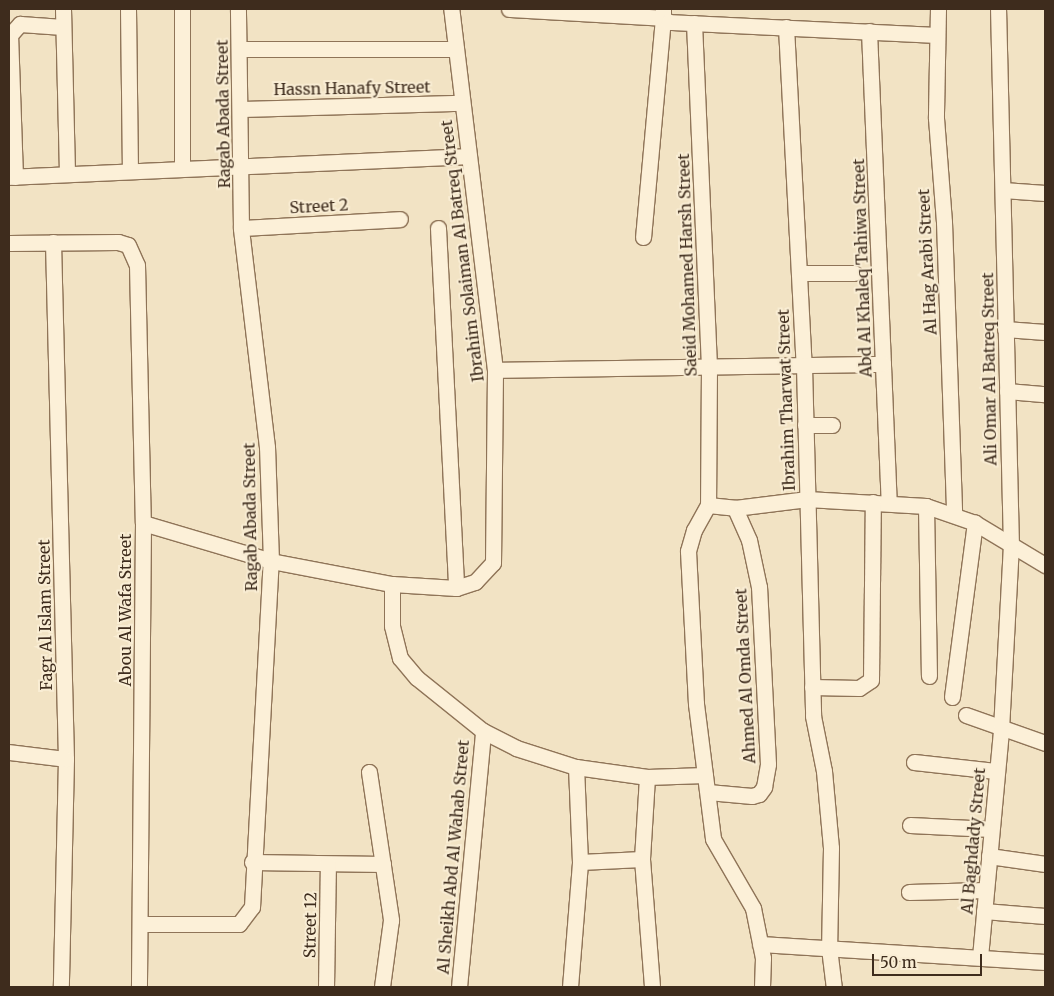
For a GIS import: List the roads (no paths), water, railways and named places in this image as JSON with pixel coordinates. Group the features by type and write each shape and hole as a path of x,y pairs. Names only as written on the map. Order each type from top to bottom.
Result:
{"street":[{"path":"63,9 67,174"},
{"path":"128,9 130,170"},
{"path":"182,9 182,168"},
{"name":"Ragab Abada Street","path":"142,924 239,924 252,907 252,862 271,561 267,447 241,228 242,109 238,9"},
{"name":"Ibrahim Solaiman Al Batreq Street","path":"451,9 495,370 493,563 475,582 456,588"},
{"path":"508,9 663,13"},
{"name":"Al Hag Arabi Street","path":"938,9 935,35 954,513"},
{"name":"Ali Omar Al Batreq Street","path":"998,9 1011,547 1000,729"},
{"path":"663,13 668,22 935,35"},
{"path":"643,237 663,13"},
{"name":"Saeid Mohamed Harsh Street","path":"694,23 709,367 708,506"},
{"path":"63,27 20,24 10,35 12,177 241,164 469,156"},
{"name":"Ibrahim Tharwat Street","path":"786,27 804,366 813,716 824,771 831,848 829,948 834,987"},
{"name":"Abd Al Khaleq Tahiwa Street","path":"869,32 889,503"},
{"path":"240,49 456,49"},
{"name":"Hassn Hanafy Street","path":"242,109 462,103"},
{"path":"1003,190 1045,193"},
{"name":"Street 2","path":"241,228 400,219"},
{"path":"143,523 271,561 392,584 456,588 438,228"},
{"path":"9,243 53,242"},
{"name":"Abou Al Wafa Street","path":"53,242 118,242 128,245 137,265 143,523 142,924 139,987"},
{"name":"Fagr Al Islam Street","path":"53,242 66,759 61,987"},
{"path":"799,273 854,274"},
{"path":"1005,329 1045,332"},
{"path":"495,370 883,364"},
{"path":"1007,391 1045,394"},
{"path":"805,424 832,425"},
{"path":"762,987 760,944 753,908 713,839 696,704 688,551 694,530 708,506 735,508 807,499 926,506 954,513 975,523 1011,547 1045,565"},
{"path":"812,687 859,688 871,680 872,502"},
{"path":"926,506 929,676"},
{"name":"Ahmed Al Omda Street","path":"708,792 759,794 767,771 759,587 750,540 735,508"},
{"path":"952,697 975,523"},
{"path":"392,584 392,626 400,658 418,678 483,731 516,748 576,767 647,777 705,775"},
{"path":"966,715 1000,729 1045,743"},
{"name":"Al Baghdady Street","path":"980,957 1000,729"},
{"name":"Al Sheikh Abd Al Wahab Street","path":"458,987 483,731"},
{"path":"9,752 66,759"},
{"path":"914,762 996,771"},
{"path":"570,987 580,862 576,767"},
{"path":"369,772 391,920 382,987"},
{"path":"647,777 642,859 652,987"},
{"path":"910,825 991,829"},
{"path":"989,856 1045,864"},
{"path":"580,862 642,859"},
{"path":"252,862 383,864"},
{"name":"Street 12","path":"326,987 328,864"},
{"path":"909,892 986,890"},
{"path":"984,911 1045,916"},
{"path":"760,944 1045,962"}]}
